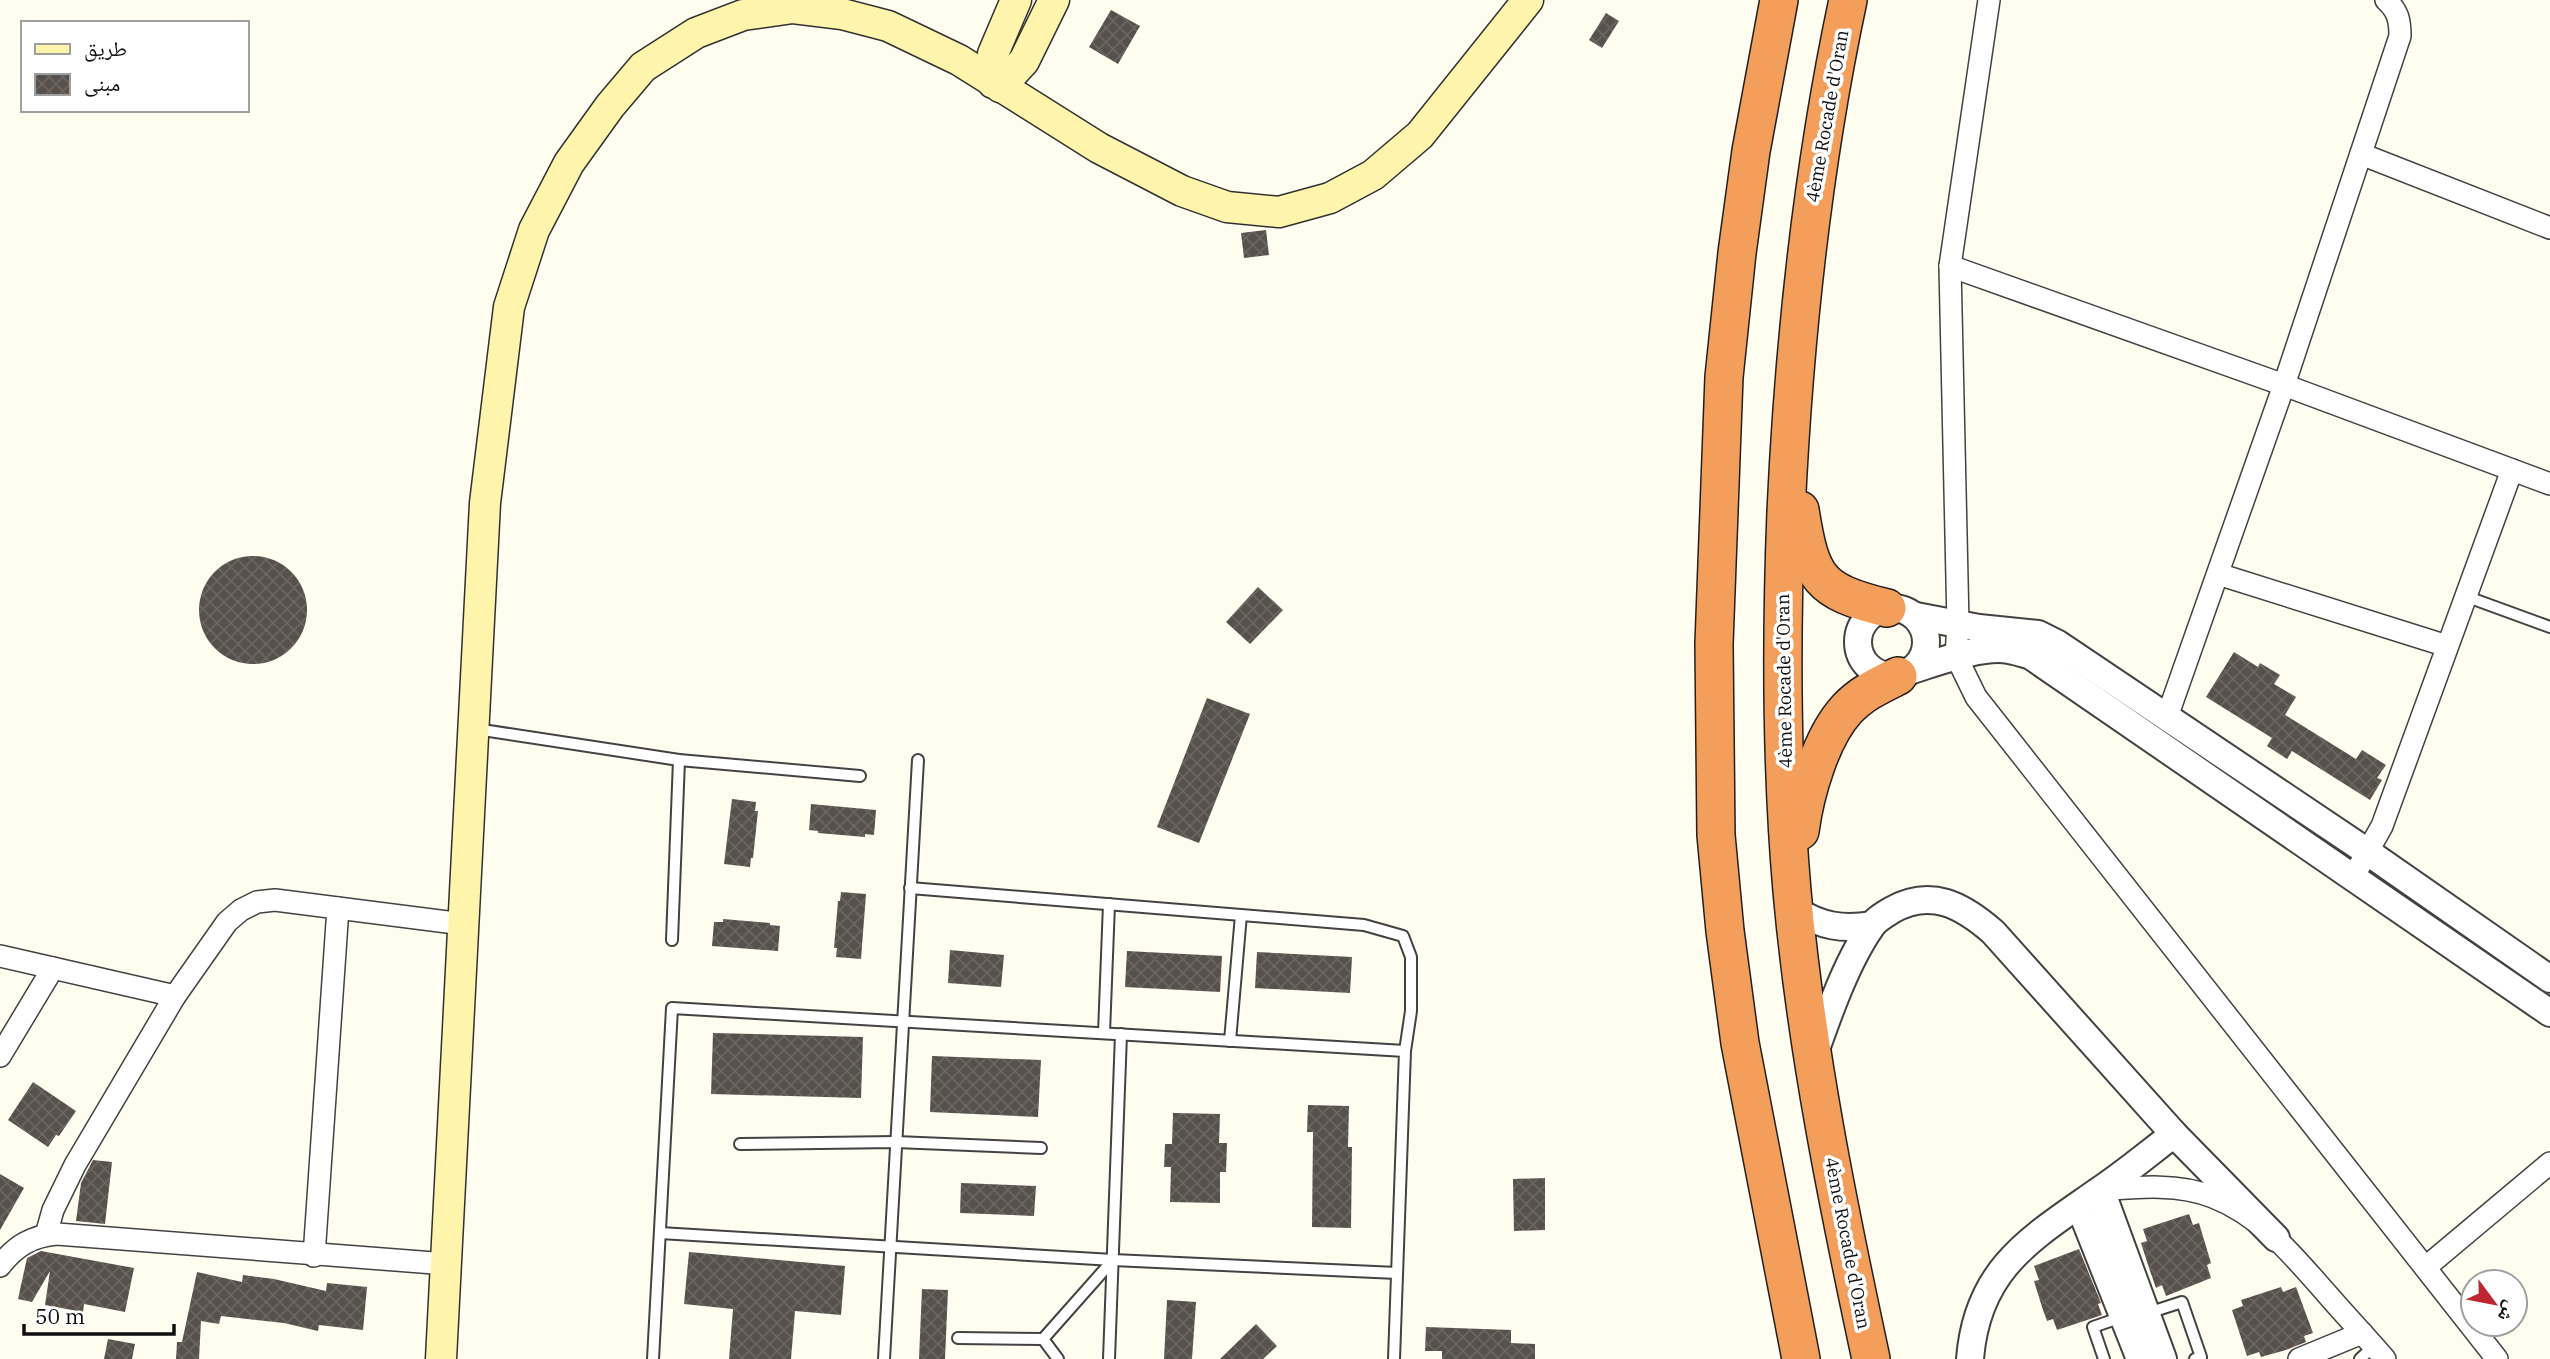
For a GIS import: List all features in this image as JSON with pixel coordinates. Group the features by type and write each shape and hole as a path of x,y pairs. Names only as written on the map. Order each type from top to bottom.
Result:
{"highway":[{"path":"1779,0 1751,151 1724,377 1714,644 1716,835 1725,931 1740,1042 1801,1359"},
{"name":"4ème Rocade d'Oran","path":"1848,0 1830,84 1811,206 1799,310 1790,427 1783,586 1782,708 1794,902 1814,1055 1838,1197 1871,1359"},
{"path":"1790,427 1806,548 1815,572 1836,593 1901,612"},
{"path":"1794,902 1804,810 1826,742 1846,709 1868,691 1905,673"}],"main road":[{"path":"996,85 1018,69 1030,51 1054,0"},
{"path":"441,1359 485,503 509,307 534,230 569,163 610,106 643,66 696,33 743,15 793,8 842,14 888,26 959,60 1099,148 1182,191 1227,207 1279,212 1330,198 1373,175 1420,135 1528,0"},
{"path":"996,85 993,54 1010,12"},
{"path":"922,43 965,42 992,32 1010,12"},
{"path":"1030,51 1030,65 1037,91 1051,118"}],"street":[{"path":"1989,0 1950,266 1958,624 1956,656 1976,696 2497,1359"},
{"path":"2167,718 2284,385 2400,36 2400,20 2395,9 2386,0"},
{"path":"2361,154 2550,228"},
{"path":"1950,266 2284,385 2550,484"},
{"path":"2352,879 2382,826 2512,470"},
{"path":"2218,574 2447,646"},
{"path":"2550,979 2059,644 2038,634 1958,624 1901,612 1875,611 1860,629 1860,653 1866,664 1886,676 1905,673 1956,656 2007,649 2031,656 2550,1013"},
{"path":"1901,612 1926,633 1927,643 1920,663 1905,673"},
{"path":"46,1235 63,1187 175,996 227,922 241,910 257,902 275,900 463,924"},
{"path":"1794,902 1812,921 1832,927 1872,925 1903,904 1923,900 1947,902 1973,915 1993,932 2174,1133 2276,1237 2370,1349"},
{"path":"314,1256 338,908"},
{"path":"1814,1055 1835,1002 1872,925"},
{"path":"0,956 175,996"},
{"path":"0,1056 53,968"},
{"path":"1970,1359 1971,1339 1982,1304 2000,1272 2024,1245 2174,1133"},
{"path":"2426,1268 2550,1163"},
{"path":"2101,1190 2142,1187 2180,1189 2212,1196 2242,1211 2276,1237"},
{"path":"2101,1190 2136,1315 2140,1359"},
{"path":"2079,1205 2136,1315 2163,1359"},
{"path":"0,1266 17,1247 31,1239 57,1234 314,1256 447,1264"},
{"path":"2299,1359 2370,1349"}],"lane":[{"path":"2465,596 2550,627"},
{"path":"474,729 680,761 860,776"},
{"path":"884,1359 918,760"},
{"path":"672,940 680,761"},
{"path":"910,888 1364,925 1403,936 1411,957 1411,1011 1405,1051 1394,1359"},
{"path":"1104,1033 1109,904"},
{"path":"1230,1041 1241,915"},
{"path":"653,1359 672,1008 1405,1051"},
{"path":"1109,1359 1121,1034"},
{"path":"740,1144 896,1142 1041,1148"},
{"path":"660,1233 1113,1260 1397,1273"},
{"path":"958,1338 1043,1339 1113,1260"},
{"path":"2104,1359 2093,1327 2182,1302 2201,1357 2195,1359"},
{"path":"1043,1339 1058,1359"}],"building":[{"path":"1111,10 1140,26 1118,64 1089,47"},
{"path":"1606,13 1619,21 1602,48 1589,40"},
{"path":"1266,230 1269,255 1244,258 1241,233"},
{"path":"253,556 274,560 291,572 303,589 307,610 303,631 291,648 274,660 253,664 232,660 215,648 203,631 199,610 203,589 215,572 232,560"},
{"path":"1258,587 1283,610 1250,644 1226,622"},
{"path":"2234,652 2258,667 2260,663 2280,675 2274,684 2296,697 2285,715 2356,759 2362,750 2386,765 2377,778 2382,780 2370,800 2292,751 2287,759 2267,746 2272,738 2206,697"},
{"path":"1207,698 1250,714 1199,843 1157,827"},
{"path":"732,799 756,802 755,811 758,811 750,867 724,864"},
{"path":"811,804 876,810 874,835 865,834 865,837 809,830"},
{"path":"841,892 866,894 861,959 836,957 837,948 834,948"},
{"path":"723,919 780,926 778,951 712,946 714,922 723,922"},
{"path":"950,950 1004,955 1001,987 948,983"},
{"path":"1127,951 1222,956 1220,992 1125,987"},
{"path":"1257,952 1352,957 1350,993 1255,988"},
{"path":"713,1033 863,1037 861,1098 711,1094"},
{"path":"932,1056 1041,1060 1038,1117 930,1112"},
{"path":"33,1082 76,1111 48,1147 8,1120"},
{"path":"1308,1105 1349,1106 1348,1147 1352,1147 1351,1228 1312,1227 1313,1132 1307,1132"},
{"path":"1173,1113 1220,1114 1219,1143 1227,1143 1226,1172 1220,1172 1220,1203 1170,1202 1171,1167 1164,1167 1165,1144 1172,1144"},
{"path":"93,1160 112,1162 105,1224 76,1221 81,1183"},
{"path":"0,1174 24,1188 0,1230"},
{"path":"1545,1178 1545,1230 1514,1231 1513,1179"},
{"path":"961,1183 1036,1186 1034,1216 960,1213"},
{"path":"2189,1214 2193,1225 2199,1223 2211,1263 2207,1265 2211,1278 2166,1296 2162,1285 2156,1288 2149,1268 2141,1243 2147,1241 2143,1229"},
{"path":"2079,1249 2101,1303 2098,1304 2102,1315 2057,1330 2053,1319 2047,1321 2034,1281 2039,1280 2034,1266"},
{"path":"41,1251 134,1268 125,1312 84,1304 83,1312 45,1305 50,1271 32,1302 18,1299 27,1258"},
{"path":"689,1252 845,1266 841,1315 795,1311 791,1359 729,1359 733,1309 684,1304"},
{"path":"197,1272 242,1282 243,1275 274,1279 326,1291 327,1283 367,1287 363,1330 319,1325 318,1331 284,1323 221,1316 219,1324 201,1321 199,1359 176,1359 177,1342 182,1342"},
{"path":"2281,1287 2283,1292 2296,1287 2313,1333 2304,1336 2306,1342 2286,1350 2261,1357 2259,1352 2247,1356 2232,1310 2243,1306 2241,1300"},
{"path":"922,1289 948,1290 945,1359 919,1359"},
{"path":"1167,1300 1196,1302 1192,1359 1164,1359"},
{"path":"1256,1324 1277,1346 1263,1359 1220,1359"},
{"path":"1426,1327 1511,1330 1511,1343 1535,1344 1535,1359 1442,1359 1442,1351 1425,1351"},
{"path":"108,1339 135,1344 132,1359 104,1359"}]}
